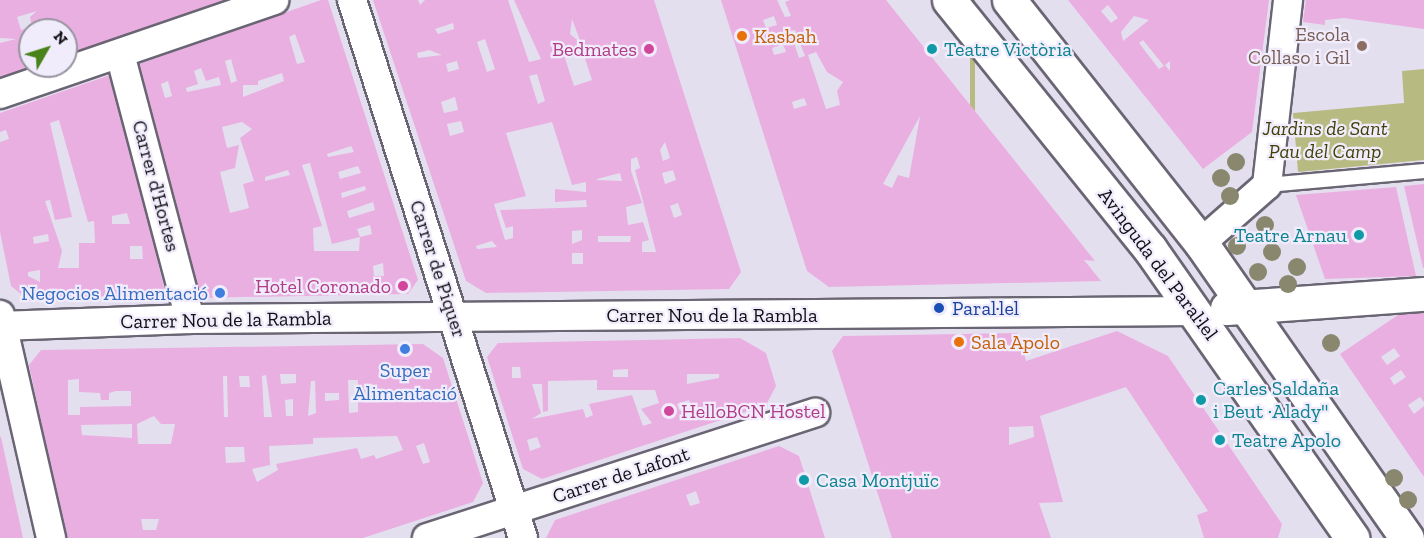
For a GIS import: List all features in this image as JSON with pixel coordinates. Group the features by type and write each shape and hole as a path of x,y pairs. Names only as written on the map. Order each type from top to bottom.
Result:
{"main road":[{"name":"Avinguda del Paral·lel","path":"948,0 1195,312 1352,538"},
{"path":"1009,0 1201,243 1407,538"},
{"name":"Carrer Nou de la Rambla","path":"1195,312 1246,306 1424,294"}],"street":[{"path":"0,94 274,0"},
{"name":"Carrer de Piquer","path":"352,0 523,538"},
{"path":"1201,243 1268,185 1288,0"},
{"name":"Carrer d'Hortes","path":"120,54 190,319"},
{"name":"Carrer Nou de la Rambla","path":"1,323 190,319 1195,312"},
{"path":"1,323 51,538"},
{"name":"Carrer de Lafont","path":"427,538 815,413"}],"lane":[{"path":"1268,185 1424,171"}],"green space":[{"path":"970,0 975,0 975,274 970,274"},
{"name":"Jardins de Sant Pau del Camp","path":"1424,69 1424,160 1298,172 1293,113 1404,103 1402,71"},
{"path":"1251,359 1373,538 1247,361"}],"building":[{"path":"0,0 237,0 78,56 78,18 30,18 37,11 17,17 18,77 0,83 0,43 16,39 0,38"},
{"path":"321,0 328,0 418,280 408,294 196,298 139,64","holes":["295,34 305,62 297,64 289,37","231,59 237,81 231,83 225,61","201,68 206,81 219,77 221,85 187,92 186,88 198,84 194,71","282,73 284,81 243,97 243,85 258,85 258,81","168,81 172,96 165,98 161,84","242,122 252,129 240,138 254,181 243,184 249,208 230,213 220,172 235,168 239,145 227,148 222,127","351,146 354,152 328,157 327,154","310,163 332,244 360,237 359,251 314,251 313,228 322,226 302,165","358,166 361,173 340,179 338,172","288,170 290,175 265,181 265,177","365,186 366,190 342,198 341,193","373,202 375,210 349,218 347,211","370,225 372,234 360,237 357,229","383,263 384,276 374,276 373,266"]},
{"path":"373,0 418,0 420,5 425,0 508,0 529,62 541,59 514,0 654,0 741,272 729,289 486,293 466,281","holes":["572,19 581,43 570,34","453,23 454,29 438,34 435,29","485,39 495,69 487,72 477,42","581,46 592,80 574,86 563,52","429,50 442,55 418,58 417,53","457,61 459,69 448,72 446,64","537,74 545,101 538,104 529,76","455,97 458,110 444,113 441,102","461,121 464,132 450,136 447,124","552,122 572,185 586,182 586,192 555,189 555,202 586,200 587,207 500,210 506,228 513,226 513,238 505,240 494,204 526,196 506,133","665,142 670,158 663,161 660,150","637,157 640,168 635,170 656,252 642,252 642,242 649,240 643,222 628,225 626,207 642,203 631,171 631,159","673,170 676,180 665,184 662,173","620,173 622,181 597,180 597,179","678,203 682,215 674,218 670,206","582,230 582,240 572,244 572,231","598,236 631,236 630,242 598,242","492,241 497,247 477,249 476,246","572,253 583,253 583,264 572,264"]},
{"path":"721,0 777,0 785,17 791,16 785,2 790,0 886,0 1095,261 1084,260 1101,281 829,287 807,271","holes":["774,16 777,25 766,28 763,20","795,30 805,56 799,58 790,31","783,44 786,52 774,55 772,48","816,52 827,72 843,82 837,91 840,105 826,109 808,55","804,98 807,105 794,109 792,102","920,116 909,178 898,175 892,188 883,184"]},
{"path":"1068,0 1269,0 1252,132 1203,169","holes":["1108,5 1118,18 1111,23 1101,11","1134,16 1149,20 1123,41 1121,32","1143,40 1164,66 1159,69 1139,43","1170,61 1170,71 1165,65"]},
{"path":"1306,0 1424,0 1424,29 1344,18 1325,20 1325,25 1303,22"},
{"path":"113,74 166,296 30,301 11,286 0,232 0,142 9,139 6,130 0,132 0,113","holes":["59,120 88,222 94,221 95,243 79,243 79,268 58,268 62,251 45,201 50,200 55,220 72,217 50,123","127,213 130,224 112,224 112,216","48,234 49,241 34,244 33,237","130,246 142,246 143,259 130,259","40,270 40,282 28,276 28,272"]},
{"path":"1424,184 1424,268 1423,268 1404,186"},
{"name":"Teatre Arnau","path":"1396,187 1416,276 1325,279 1296,195"},
{"path":"1424,310 1424,402 1420,397 1408,405 1414,414 1424,406 1424,477 1340,354 1404,311","holes":["1394,348 1400,356 1387,365 1381,357","1401,370 1406,377 1394,385 1390,378"]},
{"path":"1117,331 1168,356 1282,524 1278,538 1204,538 1197,515 1208,511 1126,387 1040,416 1063,502 1039,503 1051,538 892,538 832,351 843,336 1018,333 1026,361","holes":["1033,426 1034,437 1009,445 1009,427"]},
{"path":"740,338 766,353 776,386 766,405 542,479 523,469 487,357 498,343","holes":["512,367 520,367 521,378 512,378","628,369 628,377 613,377 613,370","687,374 719,374 719,378 687,384","597,380 597,390 655,390 659,403 641,409 652,423 643,426 632,395 589,404 593,415 586,418 583,409 532,419 541,413 532,384 542,384 543,412 548,411 548,381","689,400 691,407 680,411 677,404","537,437 541,447 530,451 527,440"]},
{"path":"423,344 443,358 483,483 473,502 363,538 66,538 29,365 41,350","holes":["280,374 296,374 296,383 281,384","266,375 272,417 264,417 262,376","223,376 227,376 228,417 224,417","239,376 249,376 250,387 240,387","79,379 79,392 100,393 101,400 109,400 109,393 131,391 131,406 80,407 80,415 68,415 68,380","348,380 358,380 358,412 349,413","311,381 315,381 316,413 308,416","325,393 339,393 339,400 325,401","367,393 382,393 382,400 367,400","293,399 293,416 286,416 285,400","154,416 161,424 175,424 171,444 138,444 137,424","132,424 132,438 82,435 81,425","397,436 403,450 376,459 374,455 361,459 357,448 276,464 278,470 257,482 252,469 270,465 269,446 313,444 313,438","424,443 430,462 423,464 416,446","225,447 244,447 245,462 226,463","141,519 159,519 156,530 143,530"]},
{"path":"1,437 23,538 0,538"},
{"path":"779,446 799,456 825,538 546,538 555,520","holes":["696,491 700,503 690,506 686,495"]}],"place":[{"name":"Kasbah","path":"742,36"},
{"name":"Escola Collaso i Gil","path":"1362,46"},
{"name":"Bedmates","path":"649,49"},
{"name":"Teatre Victòria","path":"932,49"},
{"name":"Teatre Arnau","path":"1359,235"},
{"name":"Hotel Coronado","path":"403,286"},
{"name":"Negocios Alimentació","path":"220,293"},
{"name":"Paral·lel","path":"939,308"},
{"name":"Sala Apolo","path":"959,342"},
{"name":"Super Alimentació","path":"405,349"},
{"name":"Carles Saldaña i Beut ·Alady\"","path":"1201,400"},
{"name":"HelloBCN Hostel","path":"669,411"},
{"name":"Teatre Apolo","path":"1220,440"},
{"name":"Casa Montjuïc","path":"804,480"}]}
